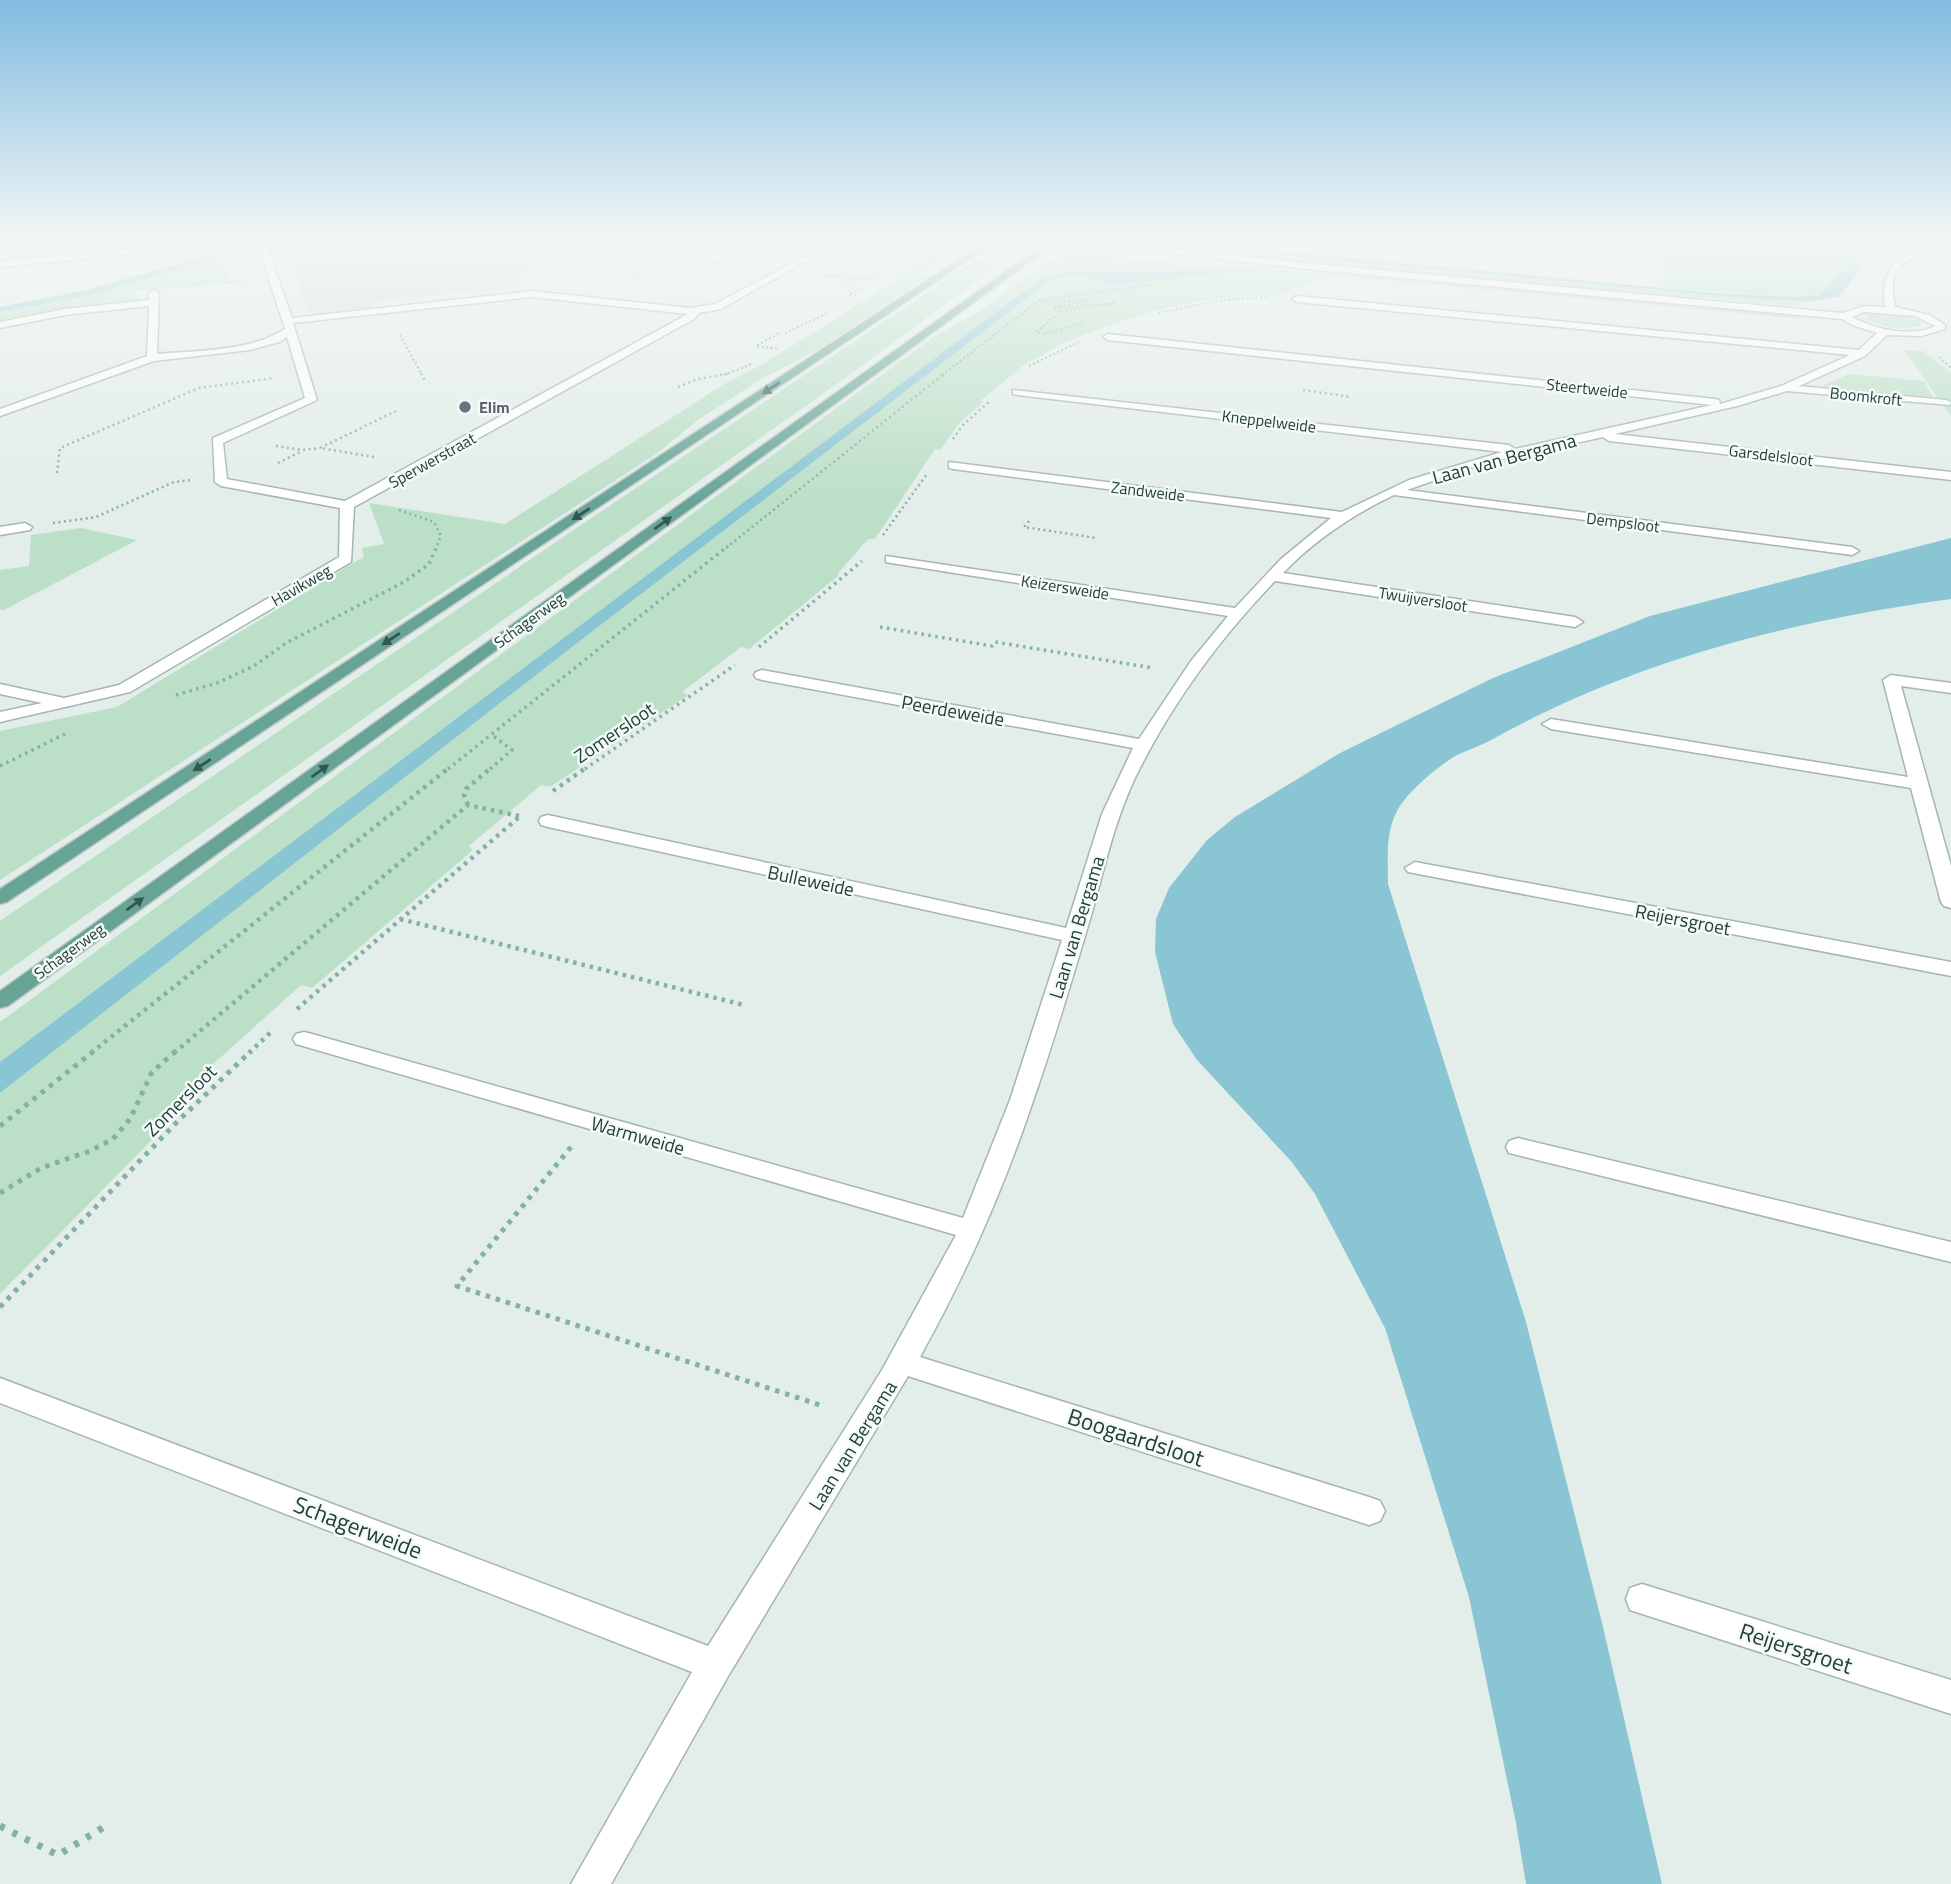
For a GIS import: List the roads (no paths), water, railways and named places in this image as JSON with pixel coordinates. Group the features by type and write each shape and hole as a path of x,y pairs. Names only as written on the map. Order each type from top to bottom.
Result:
{"main road":[{"path":"0,898 864,327"},
{"name":"Schagerweg","path":"0,1001 468,665 931,327"}],"street":[{"path":"152,358 154,327"},
{"name":"Sperwerstraat","path":"0,413 152,358 250,347 275,340 287,327"},
{"path":"288,327 311,400 217,441 221,482 347,505"},
{"name":"Sperwerstraat","path":"347,505 673,327"},
{"path":"1583,327 1861,354"},
{"path":"1869,327 1885,331 1923,333 1946,328"},
{"name":"Laan van Bergama","path":"590,1884 715,1665 903,1363 972,1230 1014,1122 1112,811 1143,745 1194,670 1239,613 1271,576 1314,536 1344,516 1393,492 1452,469 1522,450 1733,404 1785,388 1861,354 1885,331"},
{"name":"Steertweide","path":"1108,337 1733,404"},
{"name":"Boomkroft","path":"1785,388 1946,403"},
{"name":"Kneppelweide","path":"1017,392 1522,450"},
{"name":"Garsdelsloot","path":"1591,435 1951,476"},
{"name":"Zandweide","path":"953,465 1344,516"},
{"name":"Dempsloot","path":"1393,492 1852,551"},
{"name":"Havikweg","path":"0,718 124,689 346,559 347,505"},
{"path":"0,531 25,527"},
{"name":"Keizersweide","path":"891,559 1239,613"},
{"name":"Twuijversloot","path":"1271,576 1575,622"},
{"name":"Peerdeweide","path":"762,675 1143,745"},
{"path":"1951,688 1891,680 1917,784 1941,839 1951,902"},
{"path":"0,689 63,703"},
{"path":"1551,724 1917,784"},
{"name":"Bulleweide","path":"548,821 1073,936"},
{"name":"Reijersgroet","path":"1416,868 1951,969"},
{"name":"Warmweide","path":"304,1039 972,1230"},
{"path":"1518,1147 1951,1252"},
{"name":"Boogaardsloot","path":"903,1363 1369,1511"},
{"name":"Schagerweide","path":"0,1390 715,1665"},
{"name":"Reijersgroet","path":"1642,1599 1951,1698"}],"water":[{"path":"977,327 989,327 572,647 0,1093 0,1062"},
{"path":"1951,538 1951,599 1773,632 1658,666 1602,687 1451,759 1416,787 1402,803 1393,820 1388,846 1388,884 1526,1322 1603,1627 1662,1884 1526,1884 1469,1597 1385,1328 1315,1194 1291,1161 1197,1060 1173,1024 1155,952 1156,919 1169,888 1207,840 1235,817 1340,753 1493,678 1650,616"}],"place":[{"name":"Elim","path":"465,407"}]}
